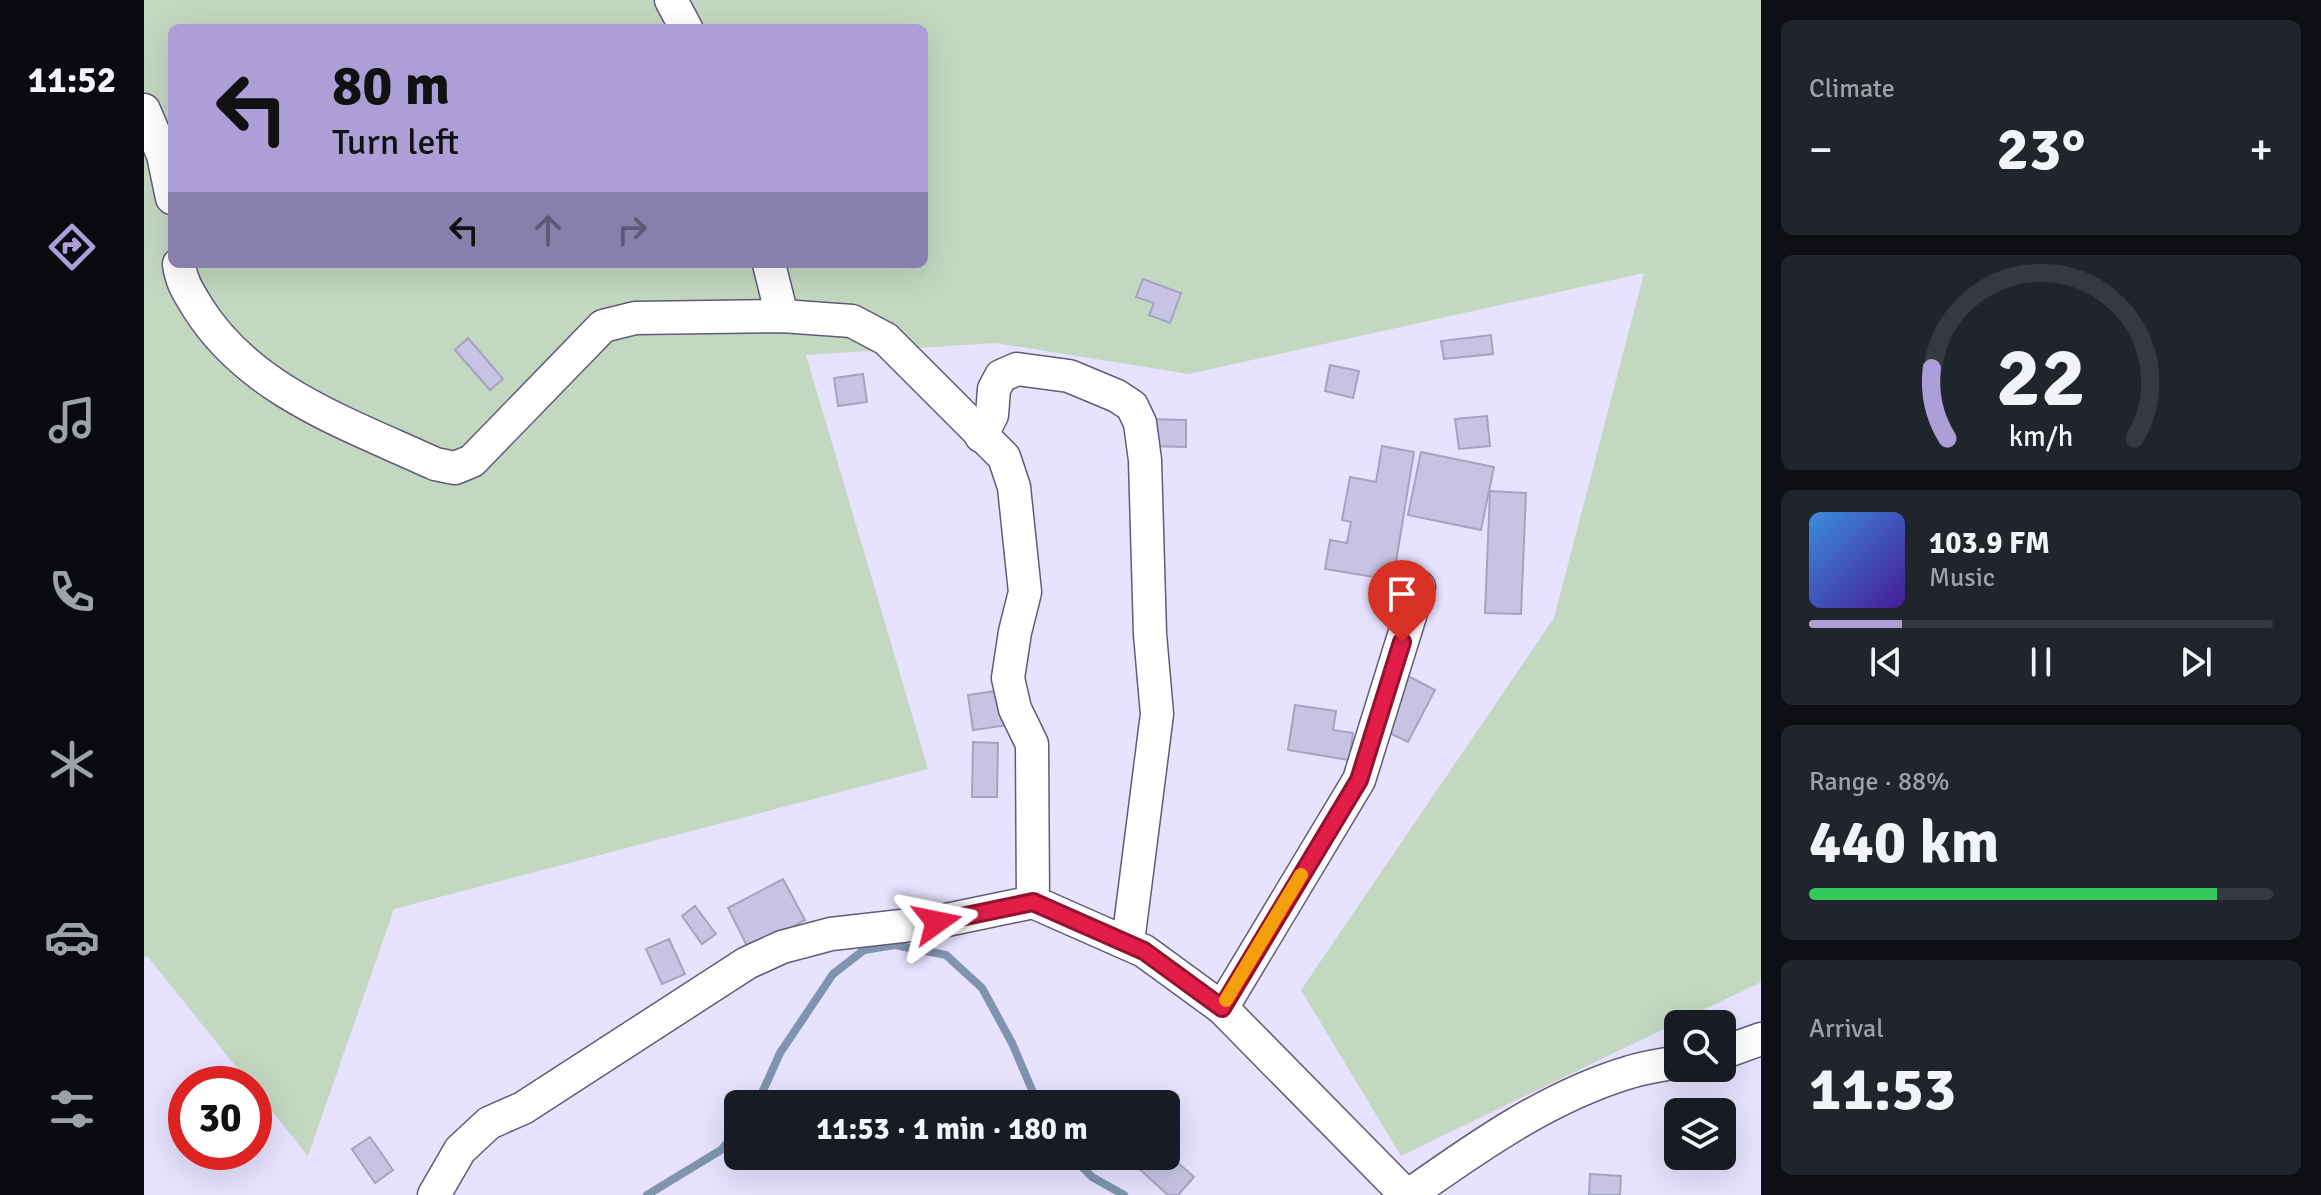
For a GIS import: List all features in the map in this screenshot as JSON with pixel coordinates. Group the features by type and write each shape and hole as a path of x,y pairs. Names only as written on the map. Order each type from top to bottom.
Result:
{"street":[{"path":"671,0 684,24"},
{"path":"144,110 163,155 168,179"},
{"path":"180,268 181,280 209,324 239,357 292,398 435,464 455,468 472,461 603,326 635,318 782,316 852,321 886,339 1004,457 1014,487 1025,592 1008,678 1015,709 1032,744 1033,902"},
{"path":"770,268 782,316"},
{"path":"981,436 992,415 994,389 1001,376 1017,369 1069,376 1117,396 1132,406 1140,423 1145,460 1150,634 1157,714 1128,942"},
{"path":"1222,1008 1359,780 1419,587"},
{"path":"434,1195 460,1150 489,1123 523,1108 747,963 782,947 831,934 937,922 1033,902 1128,942 1222,1008 1407,1195 1482,1143 1572,1095 1629,1072 1664,1065"},
{"path":"1736,1048 1761,1039"}],"green space":[{"path":"144,0 1761,0 1761,982 1703,1010 1664,1010 1664,1029 1401,1156 1301,990 1554,618 1644,273 1189,374 995,343 806,355 928,769 394,909 308,1156 272,1111 272,1066 236,1066 147,956 144,957"}],"building":[{"path":"1143,279 1181,293 1170,323 1149,315 1154,303 1136,297"},
{"path":"1491,335 1493,354 1444,359 1441,341"},
{"path":"468,338 503,379 490,390 455,350"},
{"path":"1330,365 1359,371 1353,398 1325,391"},
{"path":"863,374 867,402 838,406 834,378"},
{"path":"1487,416 1490,446 1459,449 1455,419"},
{"path":"1146,419 1186,420 1186,447 1145,446"},
{"path":"1382,446 1414,452 1393,580 1325,569 1330,540 1347,543 1351,522 1342,520 1350,477 1376,482"},
{"path":"1421,452 1494,467 1481,530 1408,515"},
{"path":"1490,491 1526,493 1521,614 1485,613"},
{"path":"1408,676 1435,690 1408,742 1381,729"},
{"path":"1002,690 1008,725 973,730 968,695"},
{"path":"1295,705 1336,711 1333,730 1353,733 1349,760 1288,750"},
{"path":"973,742 998,743 997,797 972,797"},
{"path":"783,879 805,920 749,950 728,908"},
{"path":"695,906 716,934 702,944 682,916"},
{"path":"669,939 685,974 662,984 646,949"},
{"path":"370,1137 393,1170 375,1183 352,1149"},
{"path":"1180,1164 1194,1177 1178,1195 1168,1195 1140,1170 1180,1170"},
{"path":"1590,1174 1621,1176 1620,1195 1589,1195"}],"waterway":[{"path":"763,1090 780,1053 833,974 864,950 895,945 946,955 982,988 1012,1043 1032,1090"},
{"path":"647,1195 724,1146"},
{"path":"1085,1170 1124,1195"}],"slow traffic":[{"path":"1226,1000 1301,875"}],"route":[{"path":"937,922 1033,902 1128,942 1222,1008 1359,780 1402,642"}]}
